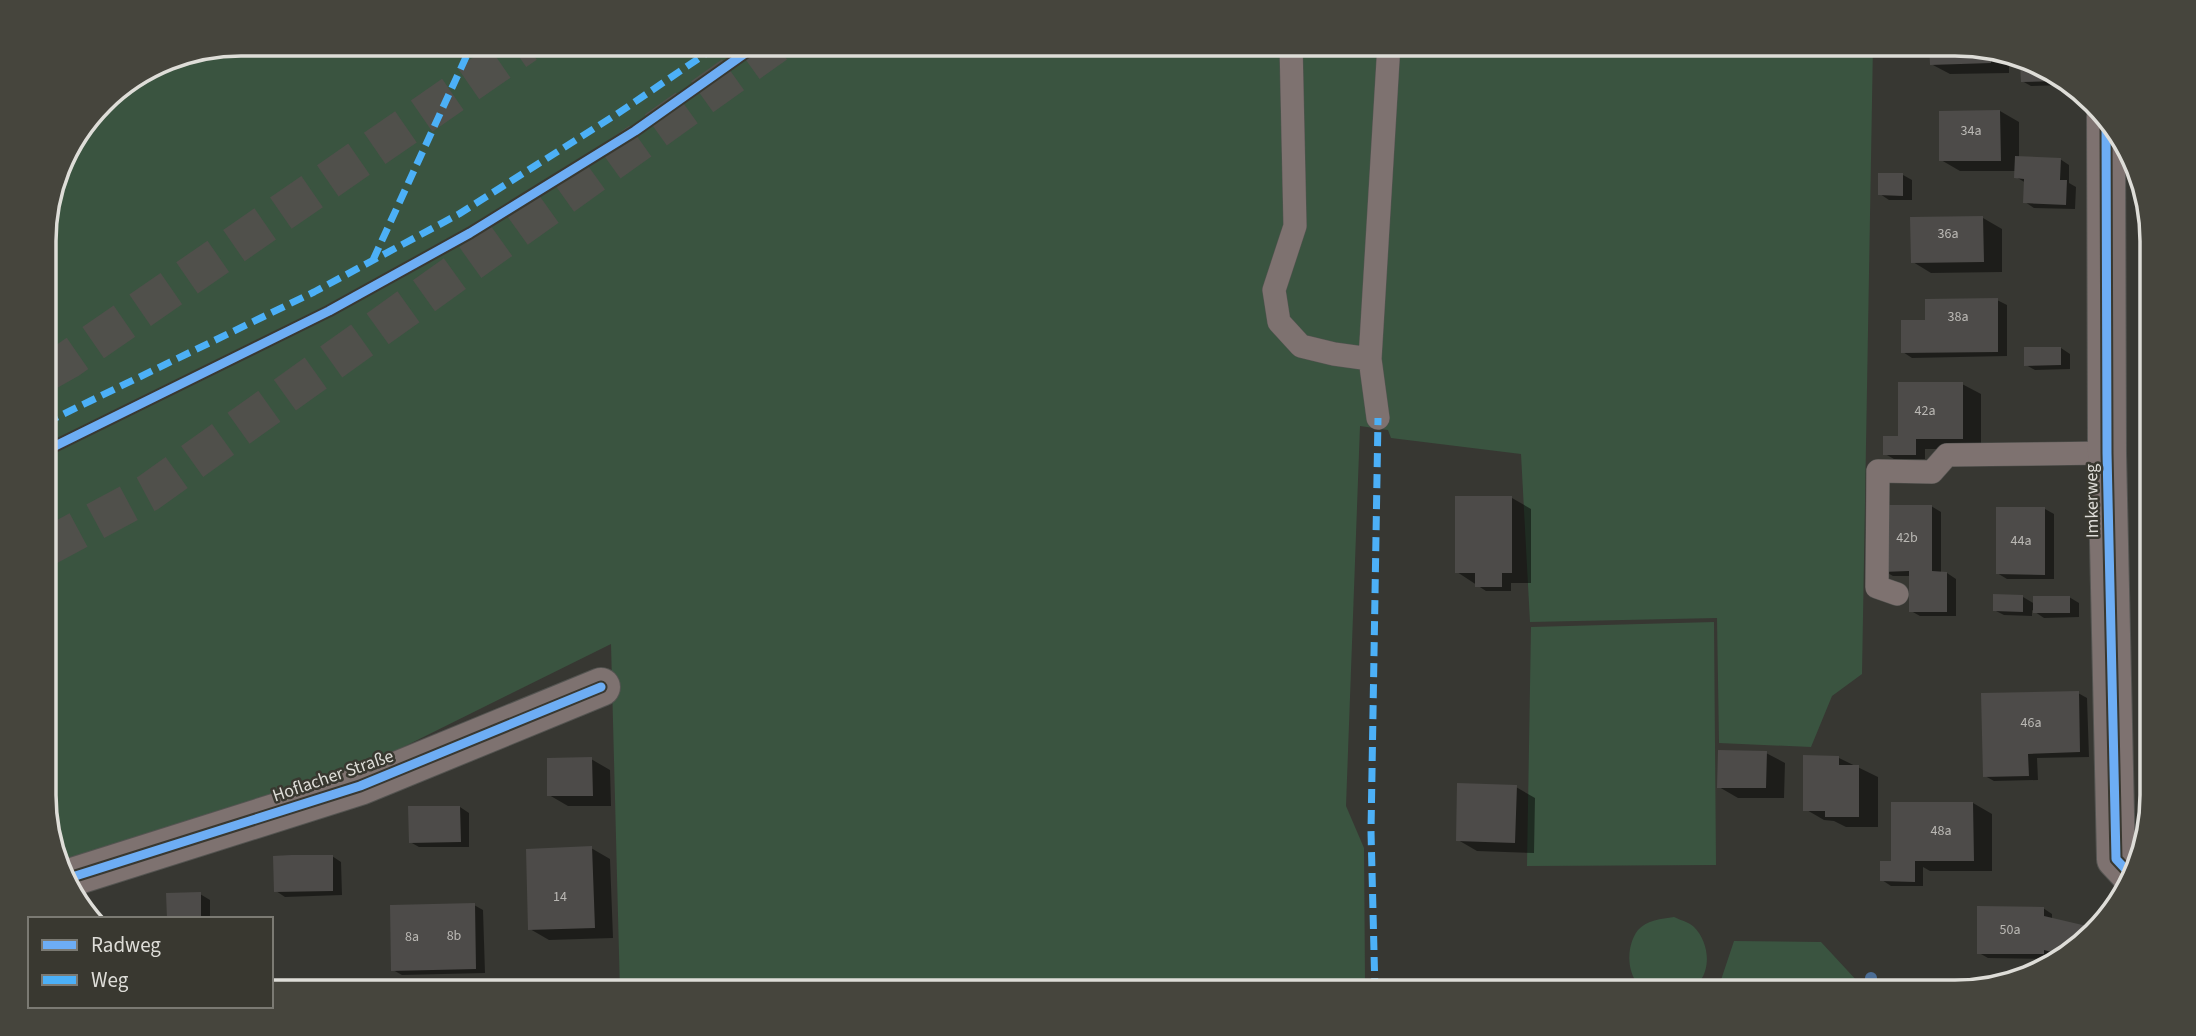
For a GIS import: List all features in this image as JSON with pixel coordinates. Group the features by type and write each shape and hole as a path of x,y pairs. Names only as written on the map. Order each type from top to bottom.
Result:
{"street":[{"name":"Imkerweg","path":"2106,134 2107,453 2116,859 2125,869"},
{"name":"Hoflacher Straße","path":"75,876 360,786 601,687"}],"lane":[{"path":"1291,56 1295,226 1274,290 1279,321 1301,346 1370,359"},
{"path":"1378,418 1370,359 1388,56"},
{"path":"1897,594 1877,587 1878,471 1932,472 1947,455 2107,453"}],"green space":[{"path":"241,56 1873,56 1862,674 1832,696 1811,747 1719,743 1717,618 1530,622 1521,454 1391,438 1388,430 1360,426 1346,806 1364,848 1365,980 620,980 611,644 359,769 69,863 62,843 56,795 56,229 62,193 70,170 94,128 110,110 138,87 170,70 193,62"},
{"path":"1714,622 1716,865 1527,866 1531,627"},
{"path":"1674,917 1692,925 1700,935 1707,962 1701,980 1635,980 1630,965 1631,946 1638,930 1654,920"},
{"path":"1734,941 1821,942 1856,980 1721,980"}],"building":[{"path":"1930,56 1967,56 1991,60 1991,63 1930,65"},
{"path":"2020,68 2048,81 2021,82"},
{"path":"2000,110 2001,161 1939,161 1939,111"},
{"path":"2015,156 2061,158 2060,180 2067,180 2066,205 2023,203 2024,179 2014,178"},
{"path":"1878,173 1903,173 1903,196 1878,195"},
{"path":"1983,216 1984,262 1911,263 1910,217"},
{"path":"1998,298 1998,352 1901,353 1901,320 1925,320 1925,299"},
{"path":"2024,347 2061,347 2061,365 2024,366"},
{"path":"1898,382 1963,382 1963,439 1916,439 1916,455 1883,455 1883,436 1898,436"},
{"path":"1455,496 1512,496 1512,573 1502,573 1502,587 1475,587 1475,573 1455,573"},
{"path":"1882,505 1932,505 1932,571 1947,572 1947,612 1909,612 1909,571 1882,572"},
{"path":"1996,507 2045,507 2045,575 1996,574"},
{"path":"1993,594 2023,595 2023,612 1993,611"},
{"path":"2033,596 2070,596 2070,613 2033,613"},
{"path":"2079,691 2080,752 2028,754 2029,776 1983,777 1981,693"},
{"path":"1718,750 1767,751 1766,788 1717,788"},
{"path":"1803,755 1839,756 1839,765 1859,765 1859,817 1825,817 1825,811 1803,811"},
{"path":"592,757 593,796 547,796 547,758"},
{"path":"1457,783 1517,785 1515,843 1456,841"},
{"path":"1891,802 1973,802 1974,861 1915,861 1915,882 1880,881 1880,861 1891,861"},
{"path":"408,806 460,806 461,842 409,843"},
{"path":"592,846 595,928 528,930 526,849"},
{"path":"333,855 333,891 274,892 273,856"},
{"path":"201,892 201,917 167,917 166,893"},
{"path":"475,903 476,969 391,971 390,905"},
{"path":"1977,906 2044,907 2044,916 2085,926 2052,952 2044,950 2044,954 1977,954"}],"tunnel":[{"path":"56,367 509,56"},
{"path":"56,542 148,493 759,56"}],"marked path":[{"path":"373,260 466,56"},
{"path":"56,418 314,292 459,214 617,114 702,56"},
{"path":"1375,980 1371,831 1378,418"}],"cycle path":[{"path":"56,446 329,311 470,233 635,131 741,56"},
{"path":"2106,134 2107,453 2116,859 2125,868"},
{"path":"75,876 360,786 601,687"}]}
